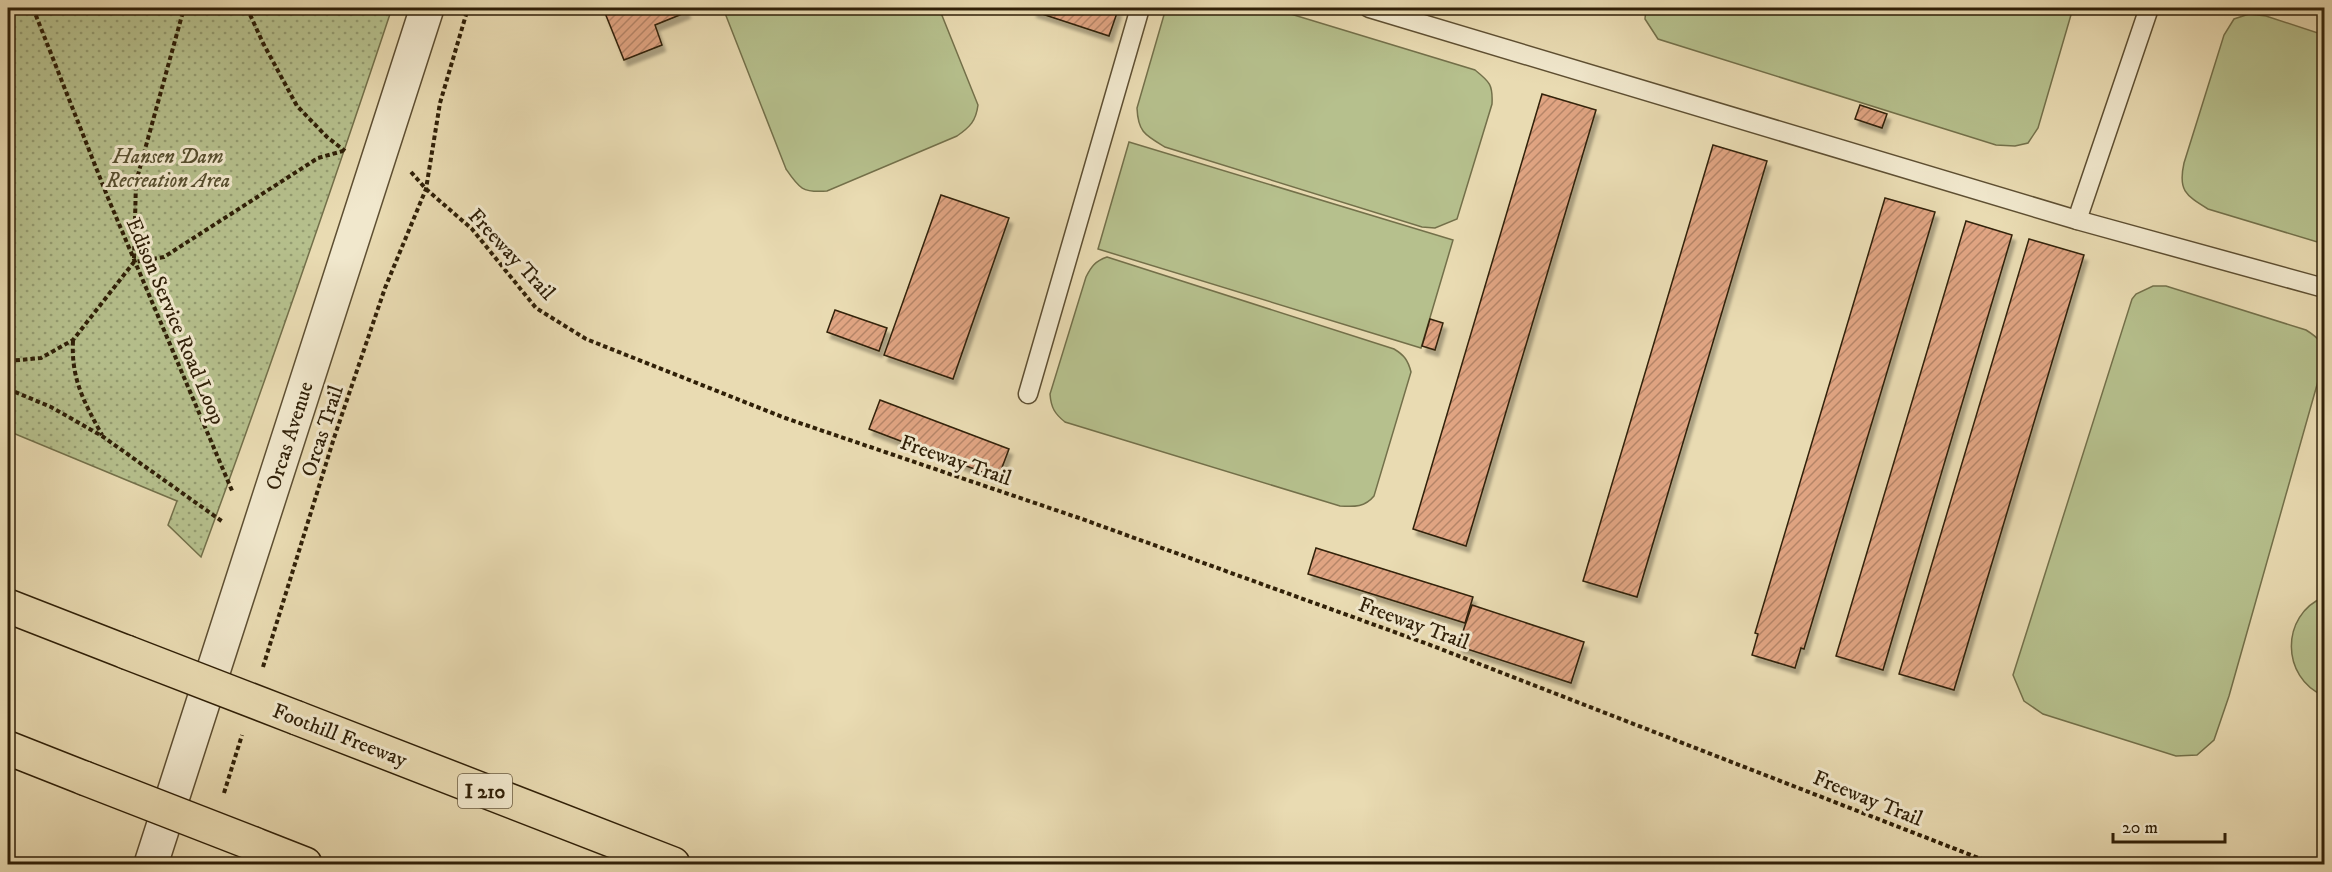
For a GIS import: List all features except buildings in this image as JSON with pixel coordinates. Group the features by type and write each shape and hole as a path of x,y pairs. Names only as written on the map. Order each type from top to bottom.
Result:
{"highway":[{"name":"Foothill Freeway","path":"8,606 673,864"},
{"path":"8,748 305,864"}],"street":[{"name":"Orcas Avenue","path":"151,864 427,8"}],"lane":[{"path":"1028,394 1140,8"},
{"path":"1369,8 2078,220 2325,288"},
{"path":"2078,220 2149,8"}],"path":[{"name":"Edison Service Road Loop","path":"33,8 134,262 233,494"},
{"path":"8,361 41,358 73,340 134,262 136,182 184,8"},
{"path":"246,8 297,106 327,137 345,151"},
{"name":"Orcas Trail","path":"260,677 341,417 385,288 426,189 440,103 468,8"},
{"path":"134,262 164,257 318,158 345,151"},
{"name":"Freeway Trail","path":"345,151 411,172 426,189 472,229 536,308 586,339 785,417 1082,519 1433,646 1995,864"},
{"path":"73,340 72,363 82,398 102,436"},
{"path":"8,389 51,407 102,436 254,544"},
{"path":"222,798 243,732"}],"green space":[{"name":"Hansen Dam Recreation Area","path":"8,8 392,8 299,283 201,557 168,525 177,501 8,431"},
{"path":"723,8 939,8 978,105 976,115 969,126 957,136 827,191 806,190 794,181 786,169"},
{"path":"1166,8 1271,8 1475,70 1490,84 1492,104 1457,219 1435,228 1422,227 1165,147 1152,139 1141,128 1137,108"},
{"path":"1646,8 2073,8 2038,128 2028,143 2015,146 1996,145 1658,39 1645,19"},
{"path":"2249,14 2266,16 2324,35 2324,244 2208,209 2194,200 2183,186 2184,163 2224,35 2234,19"},
{"path":"1129,142 1453,240 1421,348 1098,249"},
{"path":"1107,257 1394,349 1400,353 1407,361 1411,372 1374,496 1359,506 1340,506 1065,422 1056,413 1050,394 1086,277 1099,260"},
{"path":"2153,286 2166,286 2306,330 2320,342 2324,354 2229,696 2214,740 2197,755 2176,756 2043,714 2024,701 2013,675 2132,299 2136,294"},
{"path":"2324,597 2324,696 2310,687 2300,675 2294,662 2291,646 2293,631 2299,618 2310,606"}]}
